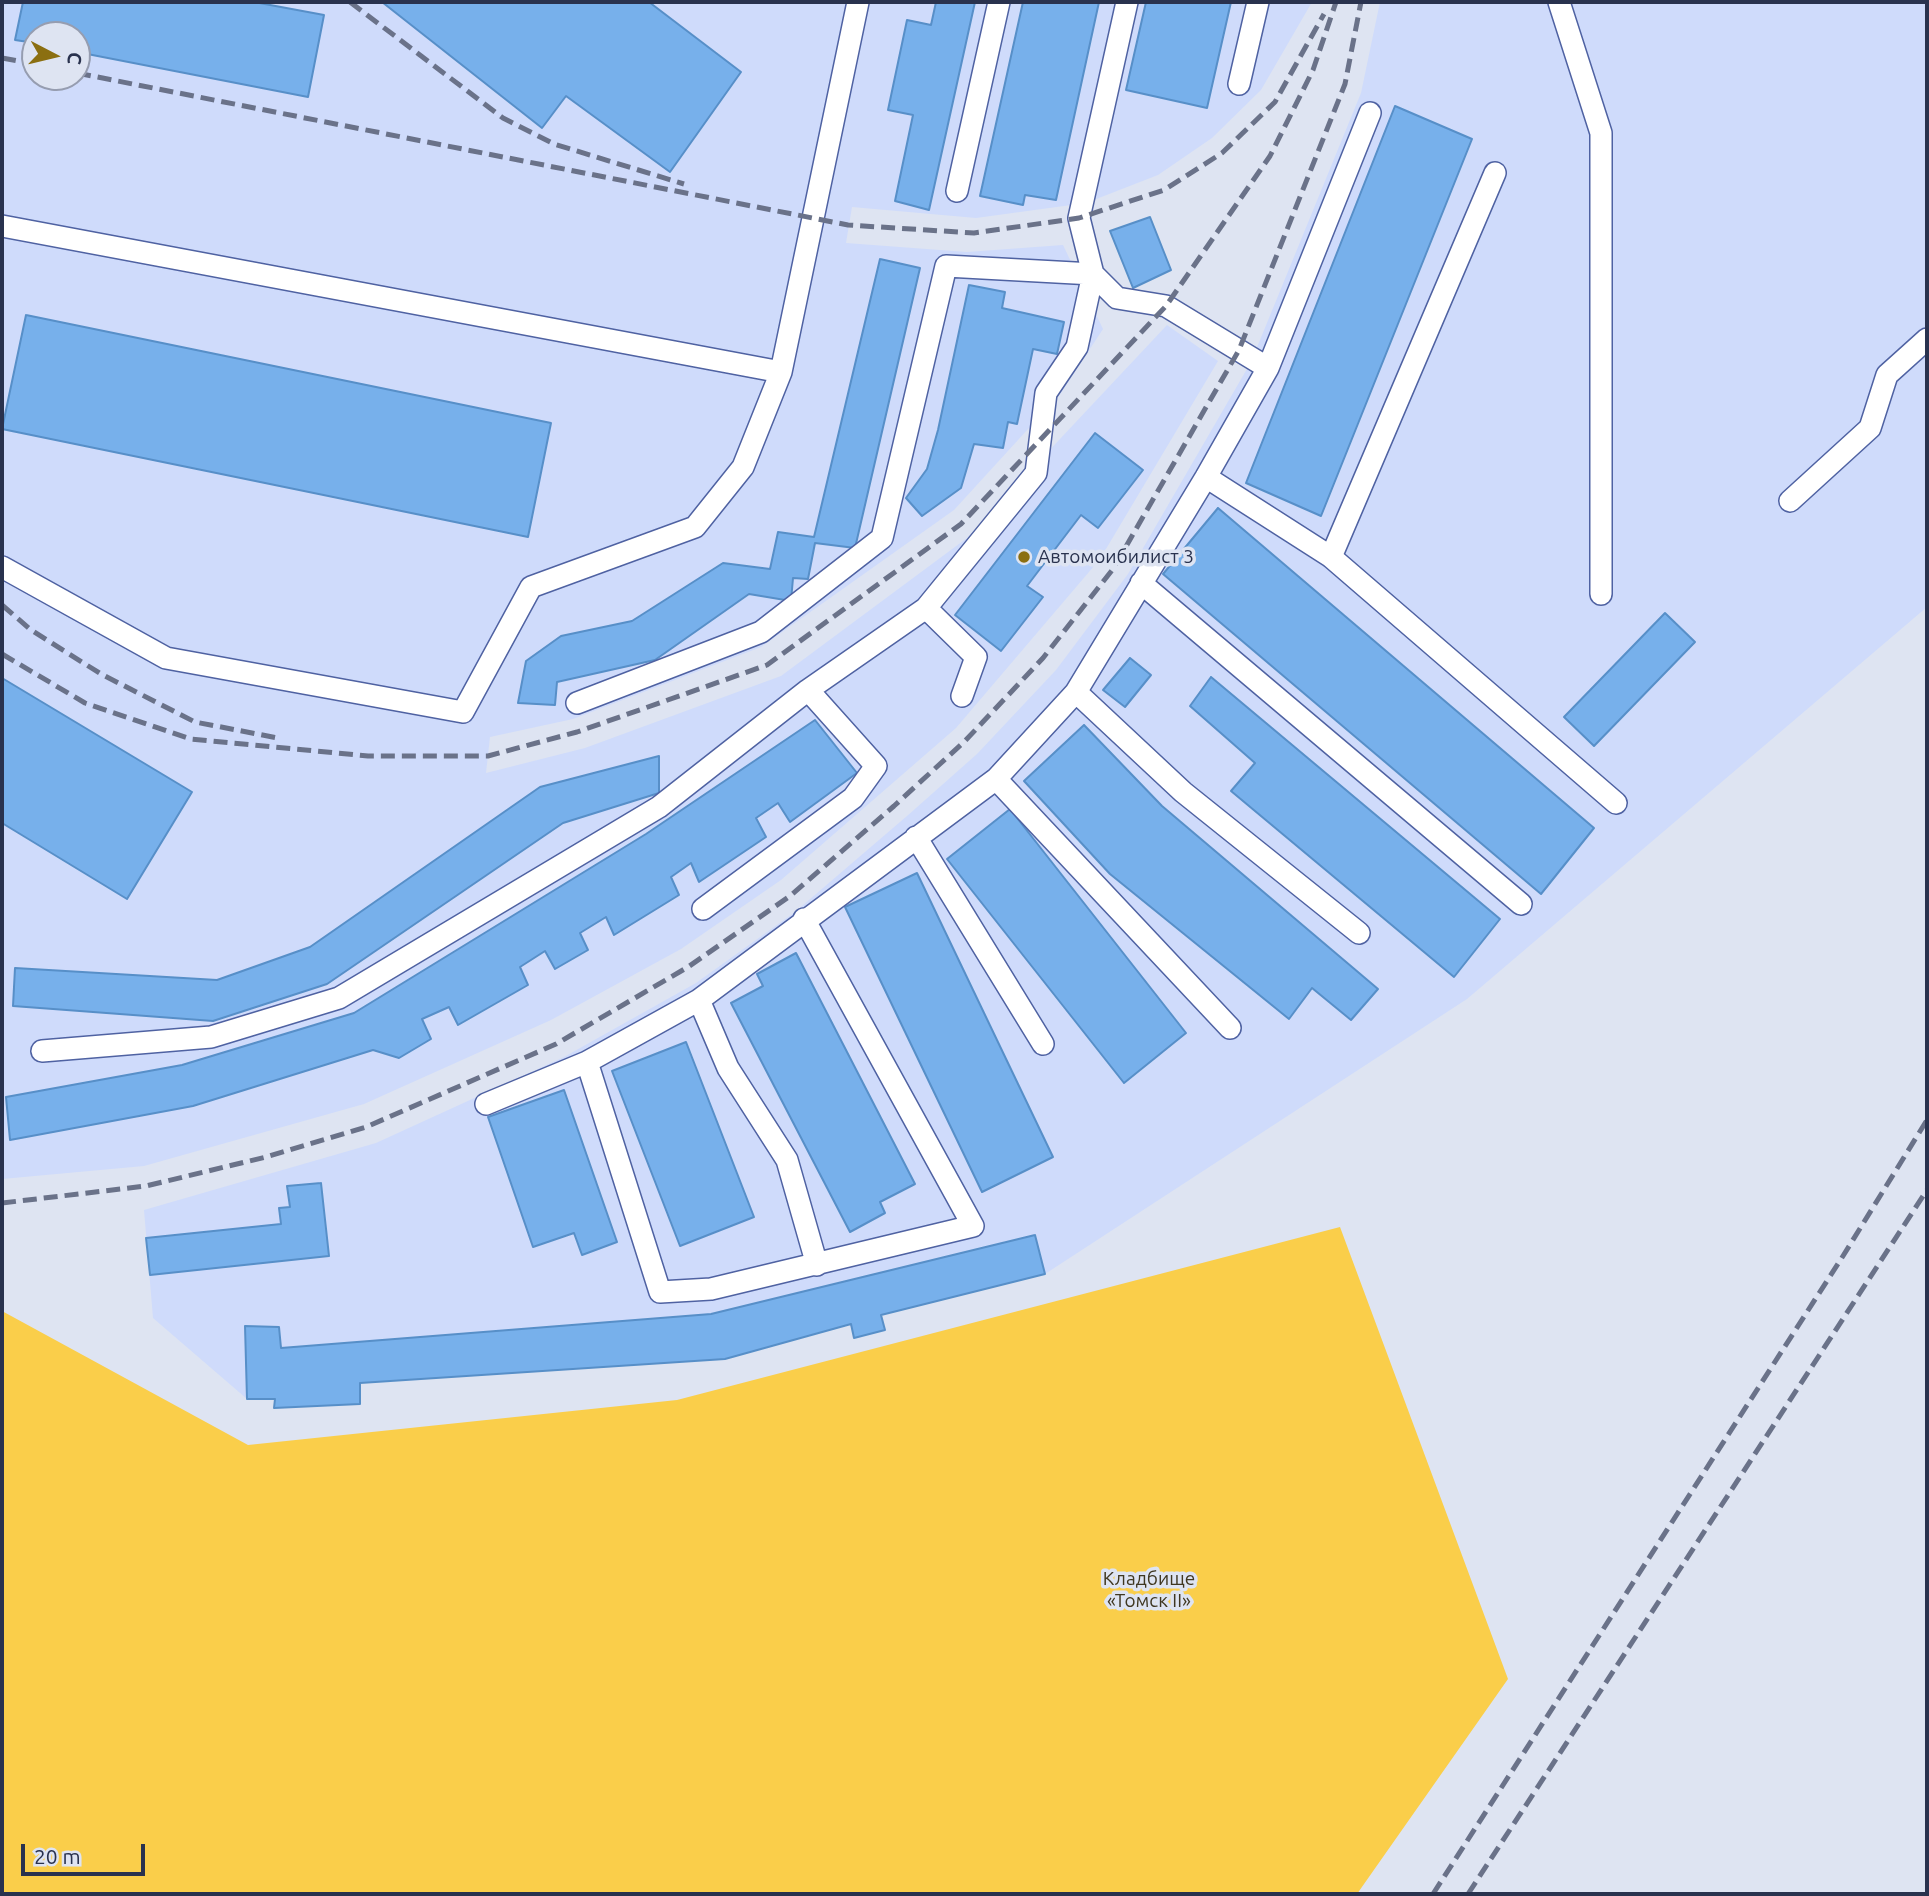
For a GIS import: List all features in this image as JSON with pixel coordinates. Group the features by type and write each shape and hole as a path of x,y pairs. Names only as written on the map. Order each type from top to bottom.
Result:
{"lane":[{"path":"2,567 166,658 463,712 531,587 695,527 743,467 781,372 858,2"},
{"path":"957,191 999,2"},
{"path":"42,1051 211,1037 339,999 659,807 808,690 926,608 1036,473 1046,393 1077,347 1093,274 1079,218 1127,2"},
{"path":"1239,84 1258,2"},
{"path":"1559,2 1601,133 1601,594"},
{"path":"486,1104 587,1062 699,1000 804,919 996,779 1076,692 1206,477 1268,368 1370,113"},
{"path":"1331,557 1495,173"},
{"path":"2,226 781,372"},
{"path":"577,703 761,632 882,538 946,266 1093,274 1117,298 1166,306 1268,368"},
{"path":"1790,501 1870,428 1886,375 1927,339"},
{"path":"1206,477 1331,557 1616,803"},
{"path":"1141,583 1521,904"},
{"path":"926,608 976,657 962,696"},
{"path":"703,909 853,798 876,766 808,690"},
{"path":"1076,692 1184,792 1359,933"},
{"path":"996,779 1230,1028"},
{"path":"916,837 1043,1044"},
{"path":"587,1062 660,1292 711,1289 973,1226 804,919"},
{"path":"699,1000 729,1068 787,1160 817,1265"}],"shaded area":[{"path":"2,2 1312,2 1261,90 1212,138 1158,175 1086,203 976,218 852,207 846,243 967,252 1063,245 1103,329 1061,393 954,510 761,647 573,719 490,737 486,773 585,748 781,676 967,538 1167,325 1218,361 1100,559 956,728 781,880 681,949 551,1020 364,1104 144,1166 2,1179"},
{"path":"1380,2 1927,2 1927,607 1467,999 1045,1274 881,1315 885,1330 854,1338 850,1324 725,1359 360,1383 360,1404 274,1408 275,1399 247,1399 153,1318 144,1210 376,1143 564,1057 696,983 795,912 907,816 977,754 1056,670 1128,574 1251,362 1361,93"}],"green space":[{"name":"Кладбище «Томск II»","path":"1340,1227 1508,1679 1357,1894 2,1894 2,1311 248,1445 677,1400"}],"building":[{"path":"23,2 254,2 324,15 308,97 91,55 91,21 21,21 21,41 15,40"},
{"path":"382,2 649,2 741,72 670,172 566,96 542,128"},
{"path":"936,2 975,2 929,210 895,201 913,115 888,110 907,20 931,25"},
{"path":"1023,2 1099,2 1056,200 1025,195 1023,205 980,196"},
{"path":"1146,2 1231,2 1207,108 1126,90"},
{"path":"1395,106 1472,139 1321,516 1246,483"},
{"path":"1150,217 1171,270 1133,288 1110,231"},
{"path":"880,259 920,268 855,548 815,543 808,579 793,578 791,601 749,594 655,660 557,682 555,705 518,703 526,661 561,636 632,621 723,563 770,569 778,532 814,537"},
{"path":"969,285 1005,292 1002,308 1064,322 1057,354 1033,349 1017,424 1008,422 1003,448 974,444 961,488 922,516 906,498 927,469"},
{"path":"26,315 551,423 528,537 2,429"},
{"name":"Автомоибилист 3","path":"1095,433 1143,470 1098,528 1081,515 1027,586 1043,597 1001,651 955,615"},
{"path":"1218,508 1594,828 1541,894 1163,574"},
{"path":"1665,613 1695,642 1594,746 1564,717"},
{"path":"1130,658 1151,675 1125,707 1103,690"},
{"path":"1211,677 1500,919 1454,977 1231,791 1255,763 1190,706"},
{"path":"2,678 192,792 127,899 2,823"},
{"path":"815,720 857,773 790,822 778,803 756,818 766,837 699,882 691,863 671,877 679,895 614,935 606,917 580,933 588,950 555,969 545,951 520,967 528,985 458,1025 449,1007 422,1019 431,1039 399,1058 373,1050 193,1106 10,1140 6,1097 182,1065 354,1013 646,834"},
{"path":"1084,725 1162,806 1378,989 1351,1020 1312,988 1289,1019 1110,874 1024,781"},
{"path":"659,756 659,793 563,823 327,984 213,1021 13,1006 15,968 217,980 310,947 540,787"},
{"path":"1010,809 1186,1033 1124,1083 947,859"},
{"path":"917,873 1053,1157 982,1192 845,907"},
{"path":"796,953 915,1184 880,1202 885,1213 850,1232 731,1003 763,986 757,974"},
{"path":"686,1042 754,1217 680,1246 612,1071"},
{"path":"564,1090 617,1242 582,1255 574,1233 533,1247 488,1117"},
{"path":"321,1183 329,1256 150,1275 146,1238 281,1224 279,1208 290,1207 287,1186"},
{"path":"1035,1235 1045,1274 881,1315 885,1330 854,1338 851,1324 725,1359 360,1383 360,1404 274,1408 275,1399 247,1399 245,1326 279,1327 281,1348 711,1314"}],"railway":[{"path":"350,2 503,118 554,144 684,184"},
{"path":"2,654 85,703 191,739 368,756 488,756 577,732 767,665 961,524 1166,306 1270,156 1313,70 1336,2"},
{"path":"2,1203 146,1186 266,1157 366,1127 556,1044 688,967 790,896 894,806 965,741 1043,658 1113,569 1239,350 1345,84 1361,2"},
{"path":"91,76 848,225 974,233 1079,218 1164,190 1222,153 1275,102 1324,14"},
{"path":"2,58 21,61"},
{"path":"2,605 31,630 101,674 195,722 278,738"},
{"path":"1433,1894 1843,1256 1927,1120"},
{"path":"1468,1894 1927,1190"}],"place":[{"name":"Автомоибилист 3","path":"1024,557"}]}
